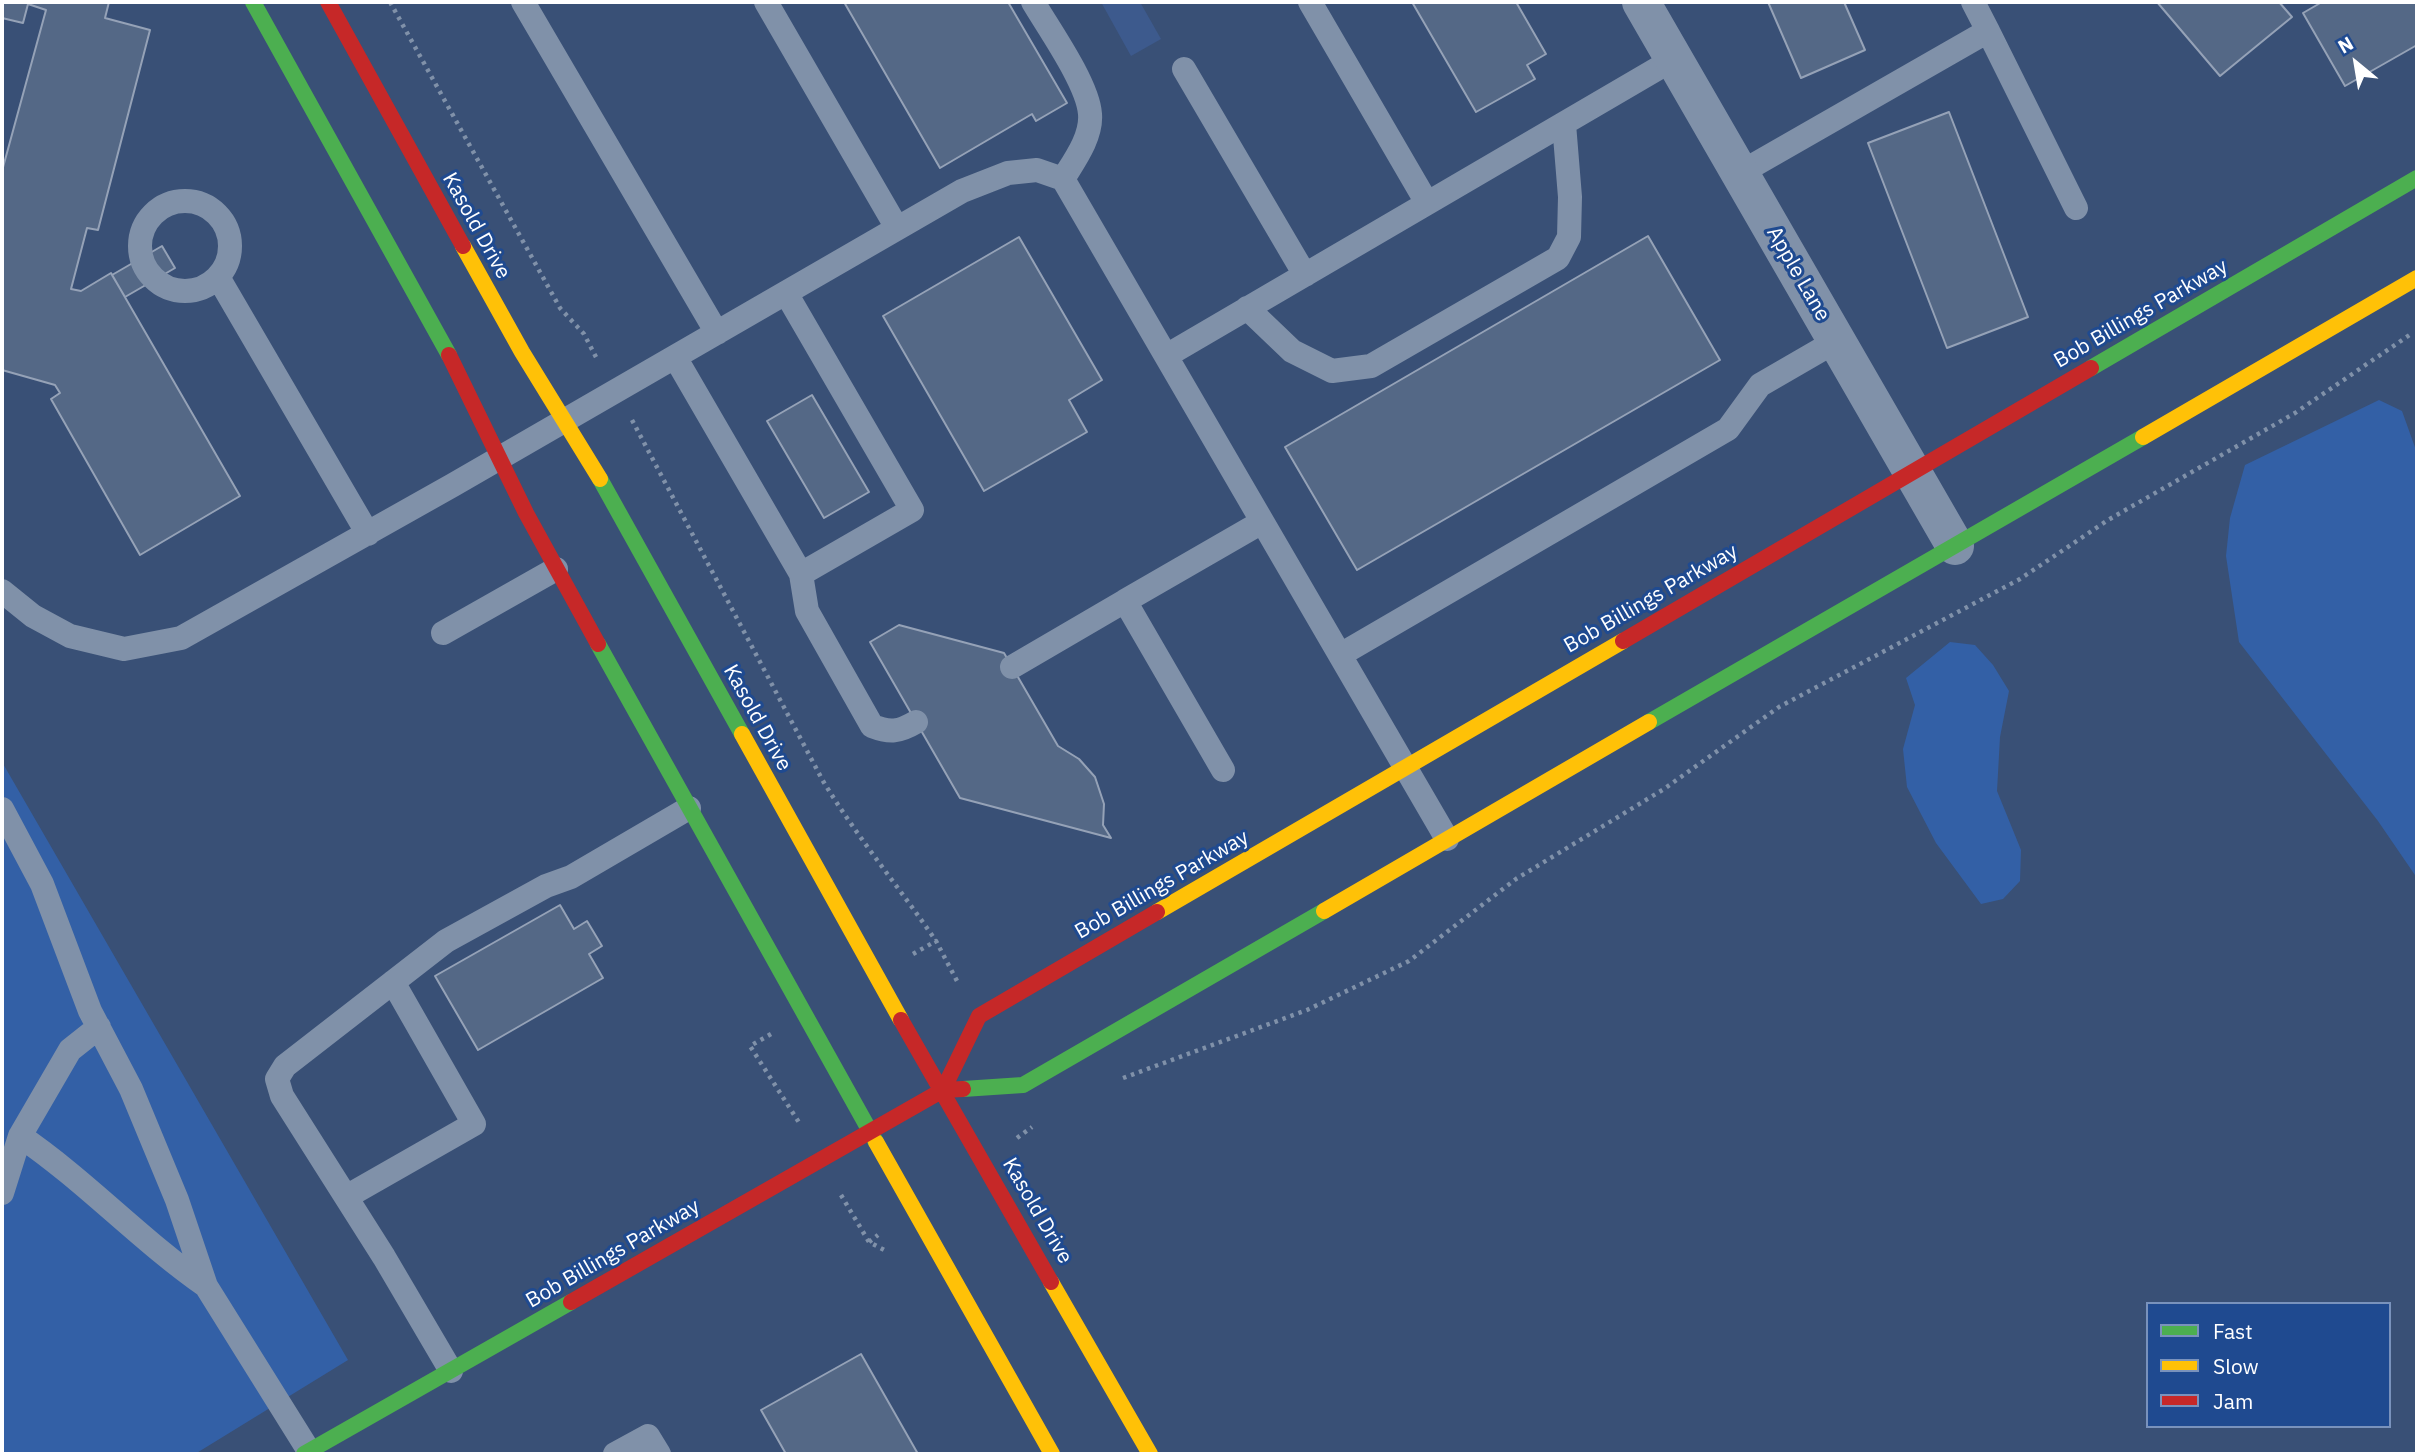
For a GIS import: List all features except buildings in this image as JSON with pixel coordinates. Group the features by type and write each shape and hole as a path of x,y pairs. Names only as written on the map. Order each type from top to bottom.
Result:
{"main road":[{"path":"253,2 467,387 556,569 1052,1454"},
{"name":"Kasold Drive","path":"328,2 522,352 597,473 1150,1454"},
{"name":"Bob Billings Parkway","path":"943,1090 979,1016 2417,178"},
{"name":"Bob Billings Parkway","path":"306,1453 943,1090 1023,1085 2417,278"}],"street":[{"name":"Apple Lane","path":"1641,2 1955,546"}],"lane":[{"path":"523,2 717,333"},
{"path":"766,2 897,229"},
{"path":"1033,2 1086,95 1091,116 1083,147 1063,179"},
{"path":"1310,2 1427,203"},
{"path":"1973,2 2076,208"},
{"path":"1740,173 1988,30"},
{"path":"1166,356 1674,59"},
{"path":"1184,69 1305,275"},
{"path":"1247,308 1292,351 1332,371 1371,366 1534,272 1558,258 1569,237 1570,197 1564,124"},
{"path":"2,591 33,616 71,636 124,649 181,638 368,534 962,191 1008,173 1037,170 1063,179 1447,839"},
{"path":"218,277 368,534"},
{"path":"786,293 912,510 802,574"},
{"path":"1340,655 1728,429 1760,385 1836,341"},
{"path":"676,357 802,574 807,611 872,726 901,731 916,722"},
{"path":"1012,667 1262,522"},
{"path":"443,633 556,569"},
{"path":"1125,601 1223,770"},
{"path":"451,1371 282,1096 277,1079 285,1066 446,941 546,886 571,877 689,808"},
{"path":"2,809 42,884 99,1027 151,1139 206,1286 306,1453"},
{"path":"346,1197 474,1124 393,982"},
{"path":"2,1193 20,1136 70,1050 99,1027"},
{"path":"20,1136 61,1164 180,1268 206,1286"},
{"path":"615,1454 648,1436 659,1454"}],"path":[{"path":"390,2 560,308 584,334 823,781 846,818 897,883 936,941 960,986"},
{"path":"1119,1079 1307,1010 1409,961 1516,879 1664,789 1780,707 2020,579 2108,520 2295,413 2417,330"},
{"path":"907,957 936,941"},
{"path":"773,1033 750,1046 779,1088"}],"shaded area":[{"path":"1101,2 1140,2 1161,39 1131,56"},
{"path":"2379,400 2402,411 2417,453 2417,878 2378,821 2239,642 2226,556 2230,518 2245,465"},
{"path":"1950,642 1975,645 1993,665 2009,691 2000,737 1997,791 2021,850 2020,881 2003,899 1981,904 1936,843 1907,787 1903,749 1915,705 1906,678"},
{"path":"2,762 348,1360 195,1454 2,1454"}],"traffic: fast":[{"path":"253,2 449,355"},
{"path":"2091,368 2417,178"},
{"path":"1649,722 2143,437"},
{"path":"600,479 742,734"},
{"path":"598,644 876,1142"},
{"path":"963,1089 1023,1085 1324,911"},
{"path":"304,1454 571,1302"}],"traffic: slow":[{"path":"463,246 522,352 600,479"},
{"path":"2143,437 2417,278"},
{"path":"1157,912 1623,641"},
{"path":"1324,911 1649,722"},
{"path":"742,734 901,1020"},
{"path":"876,1142 1052,1454"},
{"path":"1051,1282 1150,1454"}],"traffic: jam":[{"path":"328,2 463,246"},
{"path":"449,355 526,513 598,644"},
{"path":"1623,641 2091,368"},
{"path":"943,1090 979,1016 1157,912"},
{"path":"901,1020 1051,1282"},
{"path":"571,1302 943,1090 963,1089"}]}
